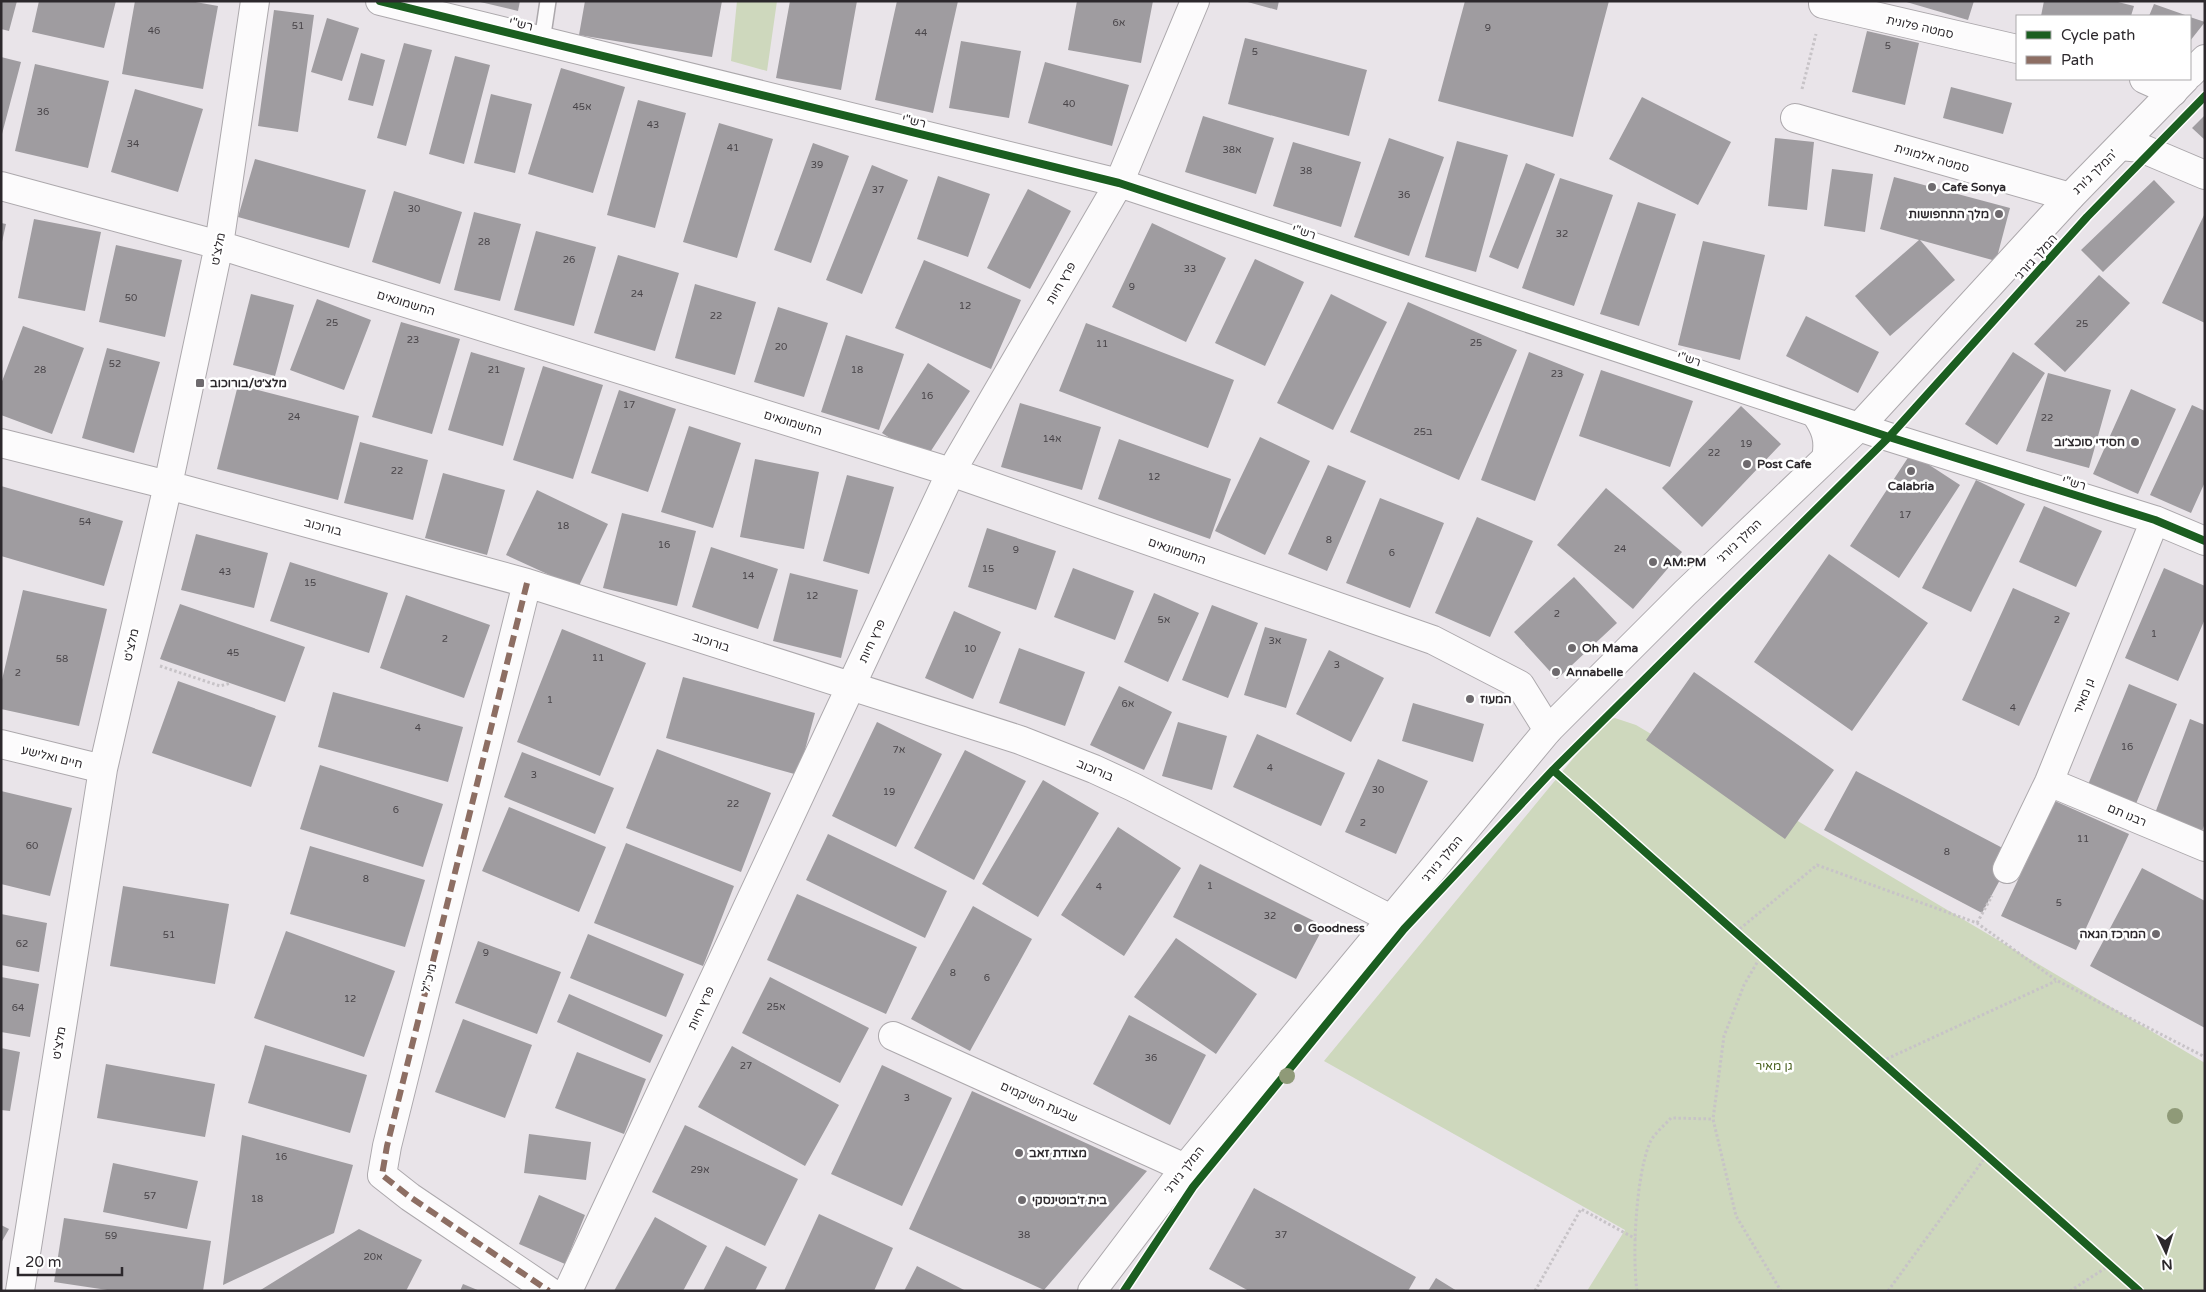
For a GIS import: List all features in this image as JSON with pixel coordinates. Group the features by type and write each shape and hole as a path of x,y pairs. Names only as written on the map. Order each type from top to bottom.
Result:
{"street":[{"name":"מלצ'ט","path":"20,1291 103,770 168,485 219,245 255,1"},
{"name":"רש\"י","path":"380,1 1119,183 1859,427 2155,520 2205,541"},
{"name":"פרץ חיות","path":"568,1291 951,472 1119,183 1195,1"},
{"name":"סמטה פלונית","path":"1823,4 2016,49"},
{"path":"2191,73 2205,59"},
{"path":"2157,80 2182,82"},
{"path":"2121,146 2182,82"},
{"name":"סמטה אלמונית","path":"1795,118 2070,197"},
{"path":"2121,146 2141,148 2205,175"},
{"name":"המלך ג'ורג'","path":"2070,197 2121,146"},
{"name":"החשמונאים","path":"1,186 219,245 951,472 1433,640 1520,685 1548,730"},
{"name":"המלך ג׳ורג׳","path":"1859,427 2070,197"},
{"path":"1815,412 1827,434 1826,458"},
{"path":"1826,458 1859,427"},
{"name":"בורוכוב","path":"1,443 168,485 527,583 1020,740 1094,769 1391,920"},
{"name":"המלך ג׳ורג׳","path":"1092,1291 1185,1168 1548,730 1685,593 1826,458"},
{"name":"גן מאיר","path":"2007,869 2050,782 2155,520"},
{"name":"מיכ\"ל","path":"527,583 386,1146 382,1175 410,1197 549,1291"},
{"name":"חיים ואלישע","path":"1,744 103,770"},
{"name":"רבנו תם","path":"2050,782 2205,847"},
{"name":"שבעת השיקמים","path":"893,1036 1185,1168"}],"lane":[{"path":"542,41 548,1"}],"path":[{"path":"1795,118 1823,4"},
{"path":"129,656 220,686 231,683"},
{"path":"1736,932 1817,865 1977,923 2056,980 2205,1057"},
{"path":"1762,954 1744,985 1724,1036 1713,1118 1736,1216 1780,1291"},
{"path":"1882,1062 2056,980"},
{"path":"1637,1291 1634,1274 1639,1184 1649,1143 1671,1118 1713,1118"},
{"path":"1888,1291 1987,1155"},
{"path":"1535,1291 1580,1209 1636,1239"},
{"path":"2070,1291 2110,1265"}],"green space":[{"path":"737,1 777,1 767,71 731,61"},
{"name":"גן מאיר","path":"1615,718 1636,725 2205,1063 2205,1291 1587,1291 1625,1230 1324,1061 1604,721"}],"building":[{"path":"1,1 17,1 9,31 1,29"},
{"path":"39,1 116,1 104,48 32,32"},
{"path":"135,1 190,1 218,6 203,89 122,74"},
{"path":"476,1 520,1 518,11"},
{"path":"585,1 722,1 712,57 579,35"},
{"path":"790,1 857,1 841,90 776,78"},
{"path":"897,1 958,1 933,113 875,100"},
{"path":"1077,1 1153,1 1141,63 1068,50"},
{"path":"1244,1 1279,1 1277,10"},
{"path":"1465,1 1609,1 1573,137 1438,101"},
{"path":"1903,1 1974,1 1968,20"},
{"path":"2044,1 2114,1 2134,6 2131,15 2041,15"},
{"path":"2154,4 2185,15 2149,15"},
{"path":"274,10 314,15 298,132 258,126"},
{"path":"2191,17 2205,22 2191,40"},
{"path":"327,18 359,28 342,81 311,72"},
{"path":"1867,31 1919,43 1905,105 1852,92"},
{"path":"1245,38 1367,70 1349,136 1228,104"},
{"path":"961,41 1021,51 1009,118 949,108"},
{"path":"404,43 432,50 406,146 377,138"},
{"path":"361,53 385,60 373,106 348,100"},
{"path":"455,56 490,65 464,164 429,154"},
{"path":"1,57 21,62 2,134 1,134"},
{"path":"1045,62 1129,85 1112,146 1028,123"},
{"path":"35,64 109,81 88,168 15,151"},
{"path":"561,68 625,87 593,193 528,174"},
{"path":"1951,87 2012,103 2003,134 1943,118"},
{"path":"135,89 203,109 178,192 111,172"},
{"path":"491,94 532,104 515,173 474,163"},
{"path":"1642,97 1731,142 1698,205 1609,159"},
{"path":"638,100 686,113 655,228 607,215"},
{"path":"2205,115 2205,140 2192,128"},
{"path":"1203,116 1274,138 1256,194 1185,172"},
{"path":"719,123 773,139 737,258 683,242"},
{"path":"1389,138 1444,157 1409,256 1354,237"},
{"path":"1775,138 1814,142 1807,210 1768,206"},
{"path":"1457,141 1508,155 1476,272 1425,257"},
{"path":"1293,142 1361,162 1341,227 1273,206"},
{"path":"813,143 849,156 811,263 774,250"},
{"path":"255,159 366,190 349,248 238,217"},
{"path":"1526,163 1555,174 1518,269 1489,257"},
{"path":"872,165 908,180 862,294 826,280"},
{"path":"1832,169 1873,174 1865,232 1824,226"},
{"path":"938,176 990,194 968,257 917,239"},
{"path":"1894,177 2010,208 1996,261 1920,240 1955,280 1890,336 1855,296 1919,240 1880,229"},
{"path":"1560,178 1613,195 1574,306 1522,288"},
{"path":"2154,180 2175,202 2103,272 2081,250"},
{"path":"1028,189 1071,211 1030,289 987,268"},
{"path":"394,191 462,212 440,284 372,262"},
{"path":"1638,202 1676,214 1639,326 1600,314"},
{"path":"474,212 521,224 500,301 454,290"},
{"path":"2205,213 2205,323 2162,303"},
{"path":"34,219 101,232 85,311 18,298"},
{"path":"1,223 6,224 2,242 1,242"},
{"path":"1152,223 1226,258 1186,342 1112,307"},
{"path":"536,231 596,247 574,326 514,310"},
{"path":"1703,241 1765,255 1740,360 1678,345"},
{"path":"116,245 182,260 165,337 99,322"},
{"path":"618,255 679,273 655,351 594,333"},
{"path":"1255,259 1304,282 1265,366 1215,343"},
{"path":"924,260 1021,300 991,369 895,328"},
{"path":"2099,275 2130,303 2065,372 2034,344"},
{"path":"695,284 756,302 735,375 675,358"},
{"path":"251,294 294,305 275,376 233,365"},
{"path":"1331,294 1387,322 1333,430 1277,403"},
{"path":"317,299 371,320 344,390 290,370"},
{"path":"1408,302 1517,350 1459,480 1350,432"},
{"path":"778,307 828,323 804,397 754,382"},
{"path":"1806,316 1879,352 1858,393 1786,356"},
{"path":"401,322 460,339 432,434 372,417"},
{"path":"1086,323 1234,380 1208,448 1059,391"},
{"path":"23,326 84,348 52,434 1,415 1,384"},
{"path":"846,335 904,354 879,430 821,412"},
{"path":"107,348 160,362 134,453 82,438"},
{"path":"471,352 525,368 503,446 448,430"},
{"path":"1529,352 1584,374 1535,501 1481,480"},
{"path":"2013,352 2045,373 1997,445 1965,424"},
{"path":"928,363 970,391 925,460 882,433"},
{"path":"543,366 603,385 573,479 513,460"},
{"path":"1601,370 1693,401 1670,467 1579,436"},
{"path":"2048,373 2111,390 2089,468 2026,451"},
{"path":"238,385 359,416 338,500 217,469"},
{"name":"חסידי סוכצ׳וב","path":"2131,389 2176,409 2138,494 2093,474"},
{"path":"619,390 676,409 648,492 591,473"},
{"path":"1020,403 1101,427 1082,490 1001,467"},
{"path":"2192,405 2205,411 2205,482 2191,513 2150,495"},
{"path":"1741,406 1781,444 1702,527 1662,488"},
{"path":"689,426 741,443 713,528 661,512"},
{"path":"1260,437 1310,461 1265,555 1215,531"},
{"path":"1119,439 1231,479 1210,539 1098,499"},
{"path":"360,442 428,460 413,520 344,503"},
{"path":"1911,453 1960,485 1899,578 1850,546"},
{"path":"755,459 819,472 804,549 740,537"},
{"path":"1328,465 1366,481 1327,571 1288,554"},
{"path":"443,473 505,490 487,555 425,538"},
{"path":"847,475 894,487 869,574 823,561"},
{"path":"1976,480 2025,504 1971,612 1922,588"},
{"path":"1,486 123,521 104,586 1,556"},
{"path":"1606,488 1682,552 1633,609 1557,545"},
{"path":"537,490 608,524 578,588 506,555"},
{"path":"1380,498 1444,523 1410,608 1346,583"},
{"path":"2044,506 2102,531 2076,587 2019,562"},
{"path":"622,513 696,531 677,606 603,588"},
{"path":"1477,517 1533,541 1490,637 1435,613"},
{"path":"987,528 1056,551 1036,610 968,587"},
{"path":"196,534 268,553 254,608 181,590"},
{"path":"711,547 778,569 758,629 692,607"},
{"path":"1829,554 1928,623 1852,731 1754,662"},
{"path":"290,562 388,593 369,653 270,621"},
{"path":"1073,568 1134,591 1115,640 1054,617"},
{"path":"2164,568 2205,586 2205,619 2178,681 2125,658"},
{"path":"790,573 858,590 841,658 773,641"},
{"path":"1574,577 1617,623 1557,679 1514,632"},
{"path":"2013,588 2070,613 2019,726 1962,700"},
{"path":"23,590 107,609 79,726 1,709 1,684"},
{"path":"1154,593 1199,613 1168,682 1124,662"},
{"path":"406,595 490,625 464,698 380,668"},
{"path":"180,604 305,647 285,702 160,659"},
{"path":"1212,605 1258,623 1228,698 1182,680"},
{"path":"954,611 1001,632 973,699 925,678"},
{"path":"1265,627 1307,639 1286,708 1244,695"},
{"path":"562,629 646,663 600,776 517,742"},
{"path":"1019,648 1085,672 1065,726 999,703"},
{"path":"1329,650 1384,678 1351,742 1296,714"},
{"path":"1694,672 1834,770 1785,839 1646,740"},
{"path":"683,677 815,713 798,775 666,738"},
{"path":"178,681 276,716 251,787 152,753"},
{"path":"2129,684 2177,704 2133,811 2085,792"},
{"path":"1119,686 1172,712 1144,770 1090,745"},
{"path":"333,692 463,727 448,782 318,747"},
{"path":"1413,703 1484,724 1473,762 1402,741"},
{"path":"2190,719 2205,725 2205,823 2201,834 2154,816"},
{"path":"877,722 942,754 896,847 832,816"},
{"path":"1178,722 1227,736 1212,790 1162,776"},
{"path":"1257,734 1345,773 1321,826 1233,787"},
{"path":"657,749 771,793 741,872 626,828"},
{"path":"965,750 1026,781 974,880 914,848"},
{"path":"522,752 614,788 595,834 504,797"},
{"path":"1378,759 1428,781 1396,854 1345,832"},
{"path":"320,765 443,804 423,867 300,829"},
{"path":"1856,771 2014,854 1982,913 1824,830"},
{"path":"1043,780 1099,813 1038,917 982,884"},
{"path":"1,791 72,808 50,896 1,884"},
{"path":"2055,801 2129,834 2076,950 2001,916"},
{"path":"509,807 606,847 579,912 482,871"},
{"path":"1118,827 1181,868 1124,956 1061,915"},
{"path":"828,834 947,891 925,938 806,880"},
{"path":"626,843 734,886 703,966 594,923"},
{"path":"310,846 425,880 405,947 290,914"},
{"path":"1200,864 1324,926 1296,979 1173,917"},
{"name":"המרכז הגאה","path":"2142,868 2205,901 2205,1028 2090,966"},
{"path":"123,886 229,904 215,984 110,966"},
{"path":"797,894 917,947 886,1014 767,960"},
{"path":"973,906 1032,939 970,1051 911,1019"},
{"path":"1,914 47,923 39,972 1,965"},
{"path":"286,931 395,971 364,1057 254,1018"},
{"path":"588,934 684,974 666,1017 570,978"},
{"path":"1176,938 1257,994 1216,1054 1134,997"},
{"path":"478,941 561,972 537,1034 455,1003"},
{"path":"1,977 39,984 30,1037 1,1032"},
{"path":"770,977 869,1028 840,1083 742,1033"},
{"path":"569,994 663,1035 650,1063 557,1022"},
{"path":"1129,1015 1206,1055 1170,1125 1093,1084"},
{"path":"463,1019 532,1045 505,1118 435,1092"},
{"path":"265,1045 367,1075 350,1133 248,1103"},
{"path":"732,1046 839,1105 805,1166 698,1107"},
{"path":"1,1048 20,1052 10,1111 1,1110"},
{"path":"577,1052 646,1079 624,1134 555,1108"},
{"path":"106,1064 215,1084 205,1137 97,1118"},
{"path":"882,1065 952,1098 902,1206 831,1174"},
{"name":"בית ז'בוטינסקי","path":"972,1091 1147,1171 1044,1290 909,1229"},
{"path":"685,1125 798,1179 765,1246 652,1192"},
{"path":"529,1134 591,1142 586,1180 524,1173"},
{"path":"242,1135 353,1165 334,1233 223,1285"},
{"path":"113,1163 198,1181 187,1229 103,1212"},
{"path":"1254,1188 1416,1277 1408,1291 1249,1291 1209,1269"},
{"path":"539,1195 585,1215 565,1264 519,1244"},
{"path":"819,1214 893,1248 874,1291 784,1291"},
{"path":"655,1217 707,1246 683,1291 614,1291"},
{"path":"64,1218 211,1241 203,1291 114,1291 54,1282"},
{"path":"1,1225 9,1229 1,1243"},
{"path":"359,1229 422,1260 406,1291 259,1291"},
{"path":"726,1246 767,1267 755,1291 703,1291"},
{"path":"917,1266 966,1291 904,1291"},
{"path":"1436,1278 1457,1291 1428,1291"},
{"path":"463,1284 480,1291 460,1291"}],"marked path":[{"path":"527,583 387,1146 382,1175 410,1197 549,1291"}],"cycle path":[{"path":"380,1 1119,183 1889,437 2155,520 2205,541"},
{"path":"1124,1291 1193,1187 1404,929 1553,770 1889,437 2087,217 2205,96"},
{"path":"1553,770 2139,1291"}],"place":[{"name":"Cafe Sonya","path":"1932,187"},
{"name":"מלך התחפושות","path":"1999,214"},
{"name":"מלצ׳ט/בורוכוב","path":"200,383"},
{"name":"חסידי סוכצ׳וב","path":"2135,442"},
{"name":"Post Cafe","path":"1747,464"},
{"name":"Calabria","path":"1911,471"},
{"name":"AM:PM","path":"1653,562"},
{"name":"Oh Mama","path":"1572,648"},
{"name":"Annabelle","path":"1556,672"},
{"name":"המעוז","path":"1470,699"},
{"name":"Goodness","path":"1298,928"},
{"name":"המרכז הגאה","path":"2156,934"},
{"name":"מצודת זאב","path":"1019,1153"},
{"name":"בית ז'בוטינסקי","path":"1022,1200"}]}
